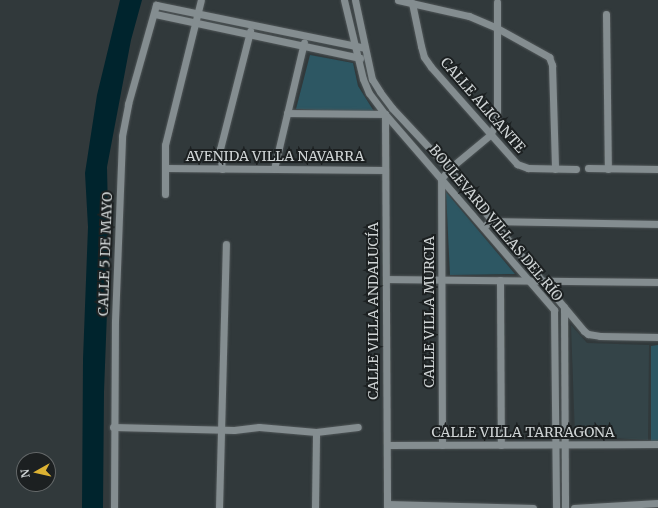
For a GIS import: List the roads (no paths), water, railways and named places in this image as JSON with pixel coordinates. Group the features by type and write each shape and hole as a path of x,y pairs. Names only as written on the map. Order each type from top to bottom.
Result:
{"street":[{"path":"165,194 165,145 200,0"},
{"name":"BOULEVARD VILLAS DEL RÍO","path":"344,0 355,46 369,93 385,114 554,310 556,508"},
{"name":"BOULEVARD VILLAS DEL RÍO","path":"355,0 367,58 375,85 392,108 449,170 564,307 564,508"},
{"path":"398,0 464,14 497,28 549,57 552,65 555,169"},
{"path":"441,179 449,170 490,135 497,117 497,2"},
{"name":"CALLE ALICANTE","path":"412,3 424,57 490,135 521,167 576,169"},
{"name":"CALLE 5 DE MAYO","path":"114,508 115,321 122,136 128,104 155,14 156,5 197,14"},
{"path":"155,14 303,46 367,58"},
{"path":"197,14 365,48"},
{"path":"606,14 608,169"},
{"path":"222,169 220,149 252,25"},
{"path":"274,169 305,36"},
{"path":"287,113 385,114 392,108"},
{"name":"CALLE VILLA ANDALUCÍA","path":"385,114 387,506"},
{"name":"AVENIDA VILLA NAVARRA","path":"166,168 385,170"},
{"path":"588,168 658,169"},
{"name":"CALLE VILLA MURCIA","path":"441,179 442,445"},
{"path":"483,227 491,221 658,224"},
{"path":"220,508 226,244"},
{"path":"386,279 658,282"},
{"path":"500,280 501,445"},
{"path":"564,307 588,334 600,336 658,337"},
{"path":"114,427 222,429 259,427 316,432 358,427"},
{"path":"315,508 316,432"},
{"name":"CALLE VILLA TARRAGONA","path":"387,445 658,444"},
{"path":"574,508 658,503"},
{"path":"387,506 533,508"}]}
